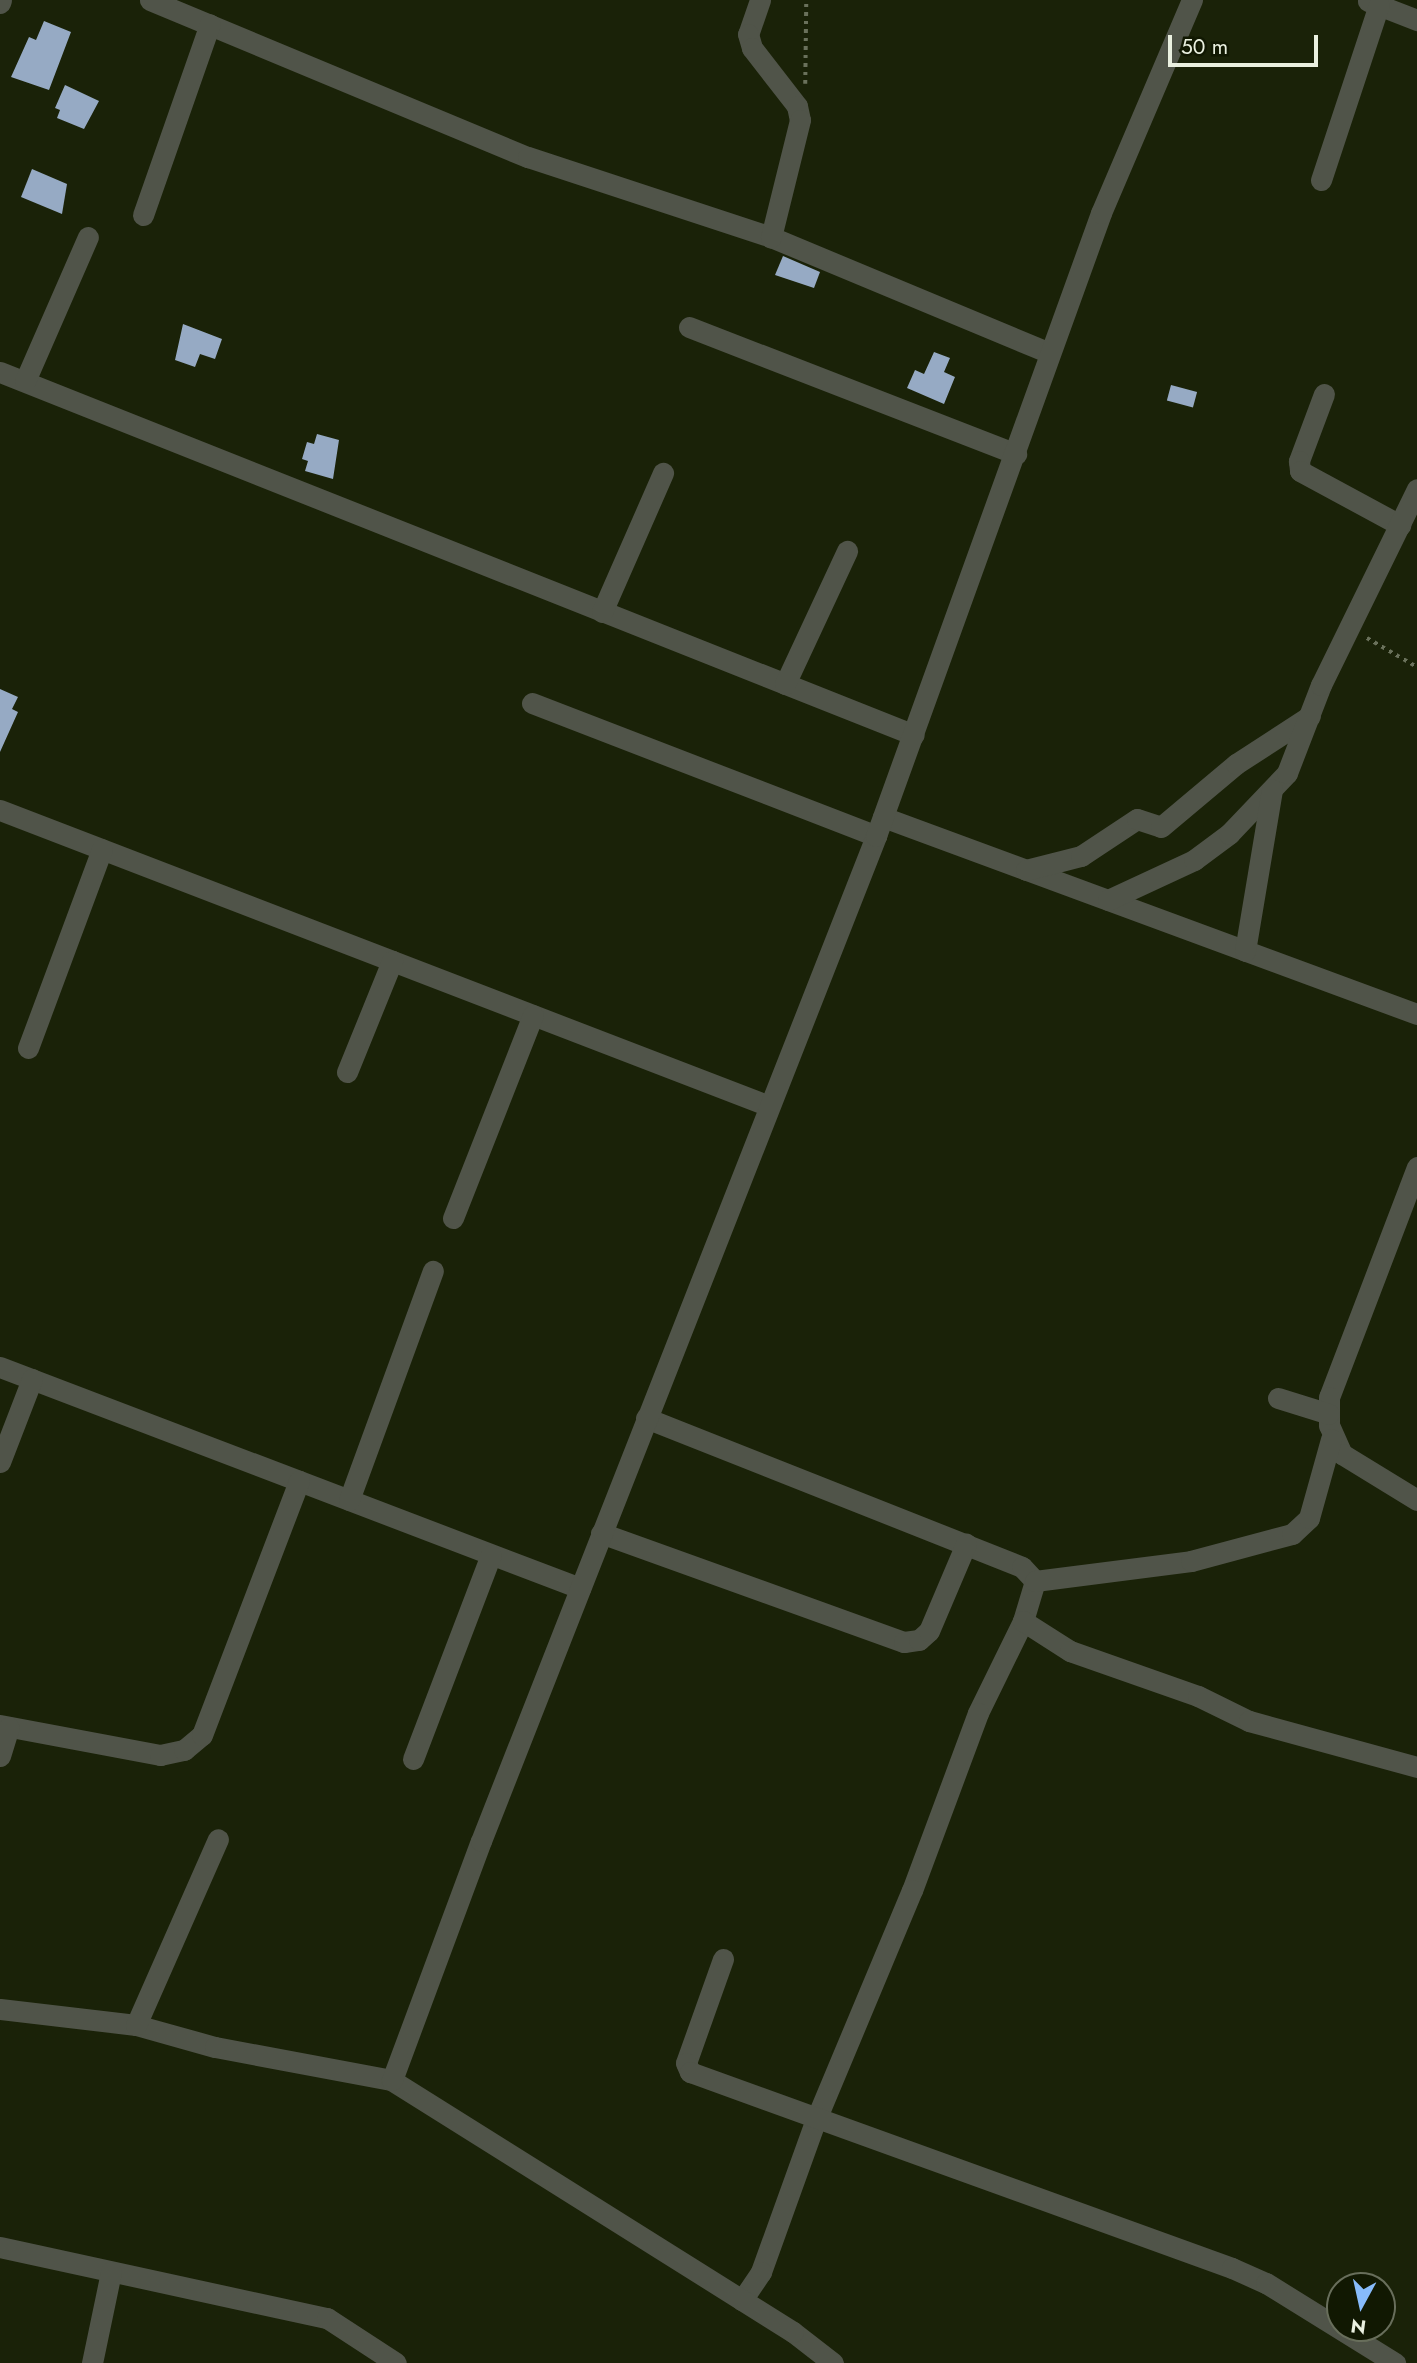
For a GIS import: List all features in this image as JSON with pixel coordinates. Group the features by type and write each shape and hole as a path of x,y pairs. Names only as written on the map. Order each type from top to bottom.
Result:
{"street":[{"path":"150,0 205,14 528,157 771,237 1049,353"},
{"path":"760,0 748,34 752,48 797,106 800,134 771,237"},
{"path":"392,2080 601,1533 914,735 1101,214 1192,0"},
{"path":"1321,180 1372,3 1417,20"},
{"path":"143,215 205,14"},
{"path":"25,381 88,237"},
{"path":"689,327 1016,454"},
{"path":"0,372 914,735"},
{"path":"1324,394 1298,461 1300,471 1400,525"},
{"path":"602,612 663,473"},
{"path":"1108,900 1194,860 1229,834 1287,772 1349,627 1417,489"},
{"path":"785,684 847,551"},
{"path":"532,703 879,826 1026,870 1417,1014"},
{"path":"1026,870 1081,856 1137,819 1161,827 1236,764 1310,716"},
{"path":"1245,951 1272,789"},
{"path":"0,810 769,1106"},
{"path":"28,1048 102,849"},
{"path":"346,1072 392,961"},
{"path":"453,1219 533,1015"},
{"path":"1035,1581 1191,1561 1292,1534 1309,1518 1331,1439 1329,1397 1417,1167"},
{"path":"349,1500 433,1270"},
{"path":"0,1367 580,1588"},
{"path":"0,1462 32,1379"},
{"path":"1278,1398 1329,1414"},
{"path":"646,1418 1022,1567 1035,1581"},
{"path":"1331,1439 1342,1454 1417,1500"},
{"path":"0,1756 4,1726 160,1755 184,1750 202,1735 299,1481"},
{"path":"601,1533 904,1642 919,1640 929,1631 966,1544"},
{"path":"413,1759 491,1555"},
{"path":"742,2301 766,2260 816,2119 912,1890 978,1713 1023,1621 1035,1581"},
{"path":"1023,1621 1070,1651 1198,1696 1249,1721 1417,1767"},
{"path":"136,2025 218,1839"},
{"path":"723,1959 685,2063 690,2072 1232,2268 1266,2283 1395,2363"},
{"path":"0,2009 136,2025 215,2047 392,2080 742,2301 833,2363"},
{"path":"0,2247 327,2318 396,2363"},
{"path":"92,2363 111,2272"}],"path":[{"path":"797,106 807,77 806,0"},
{"path":"1349,627 1417,667"}],"building":[{"path":"44,21 71,32 49,90 11,77 29,37 36,40"},
{"path":"65,85 99,101 84,129 57,118 60,110 55,108"},
{"path":"32,169 67,184 62,214 21,197"},
{"path":"783,256 820,272 814,288 775,275"},
{"path":"183,324 222,339 215,359 200,354 195,367 175,360"},
{"path":"934,352 950,358 944,372 955,377 944,404 907,388 915,370 924,374"},
{"path":"1171,385 1197,392 1193,407 1167,400"},
{"path":"317,434 339,440 333,479 305,471 308,461 302,459 307,442 314,444"},
{"path":"0,689 18,697 12,709 18,712 0,752"}]}
